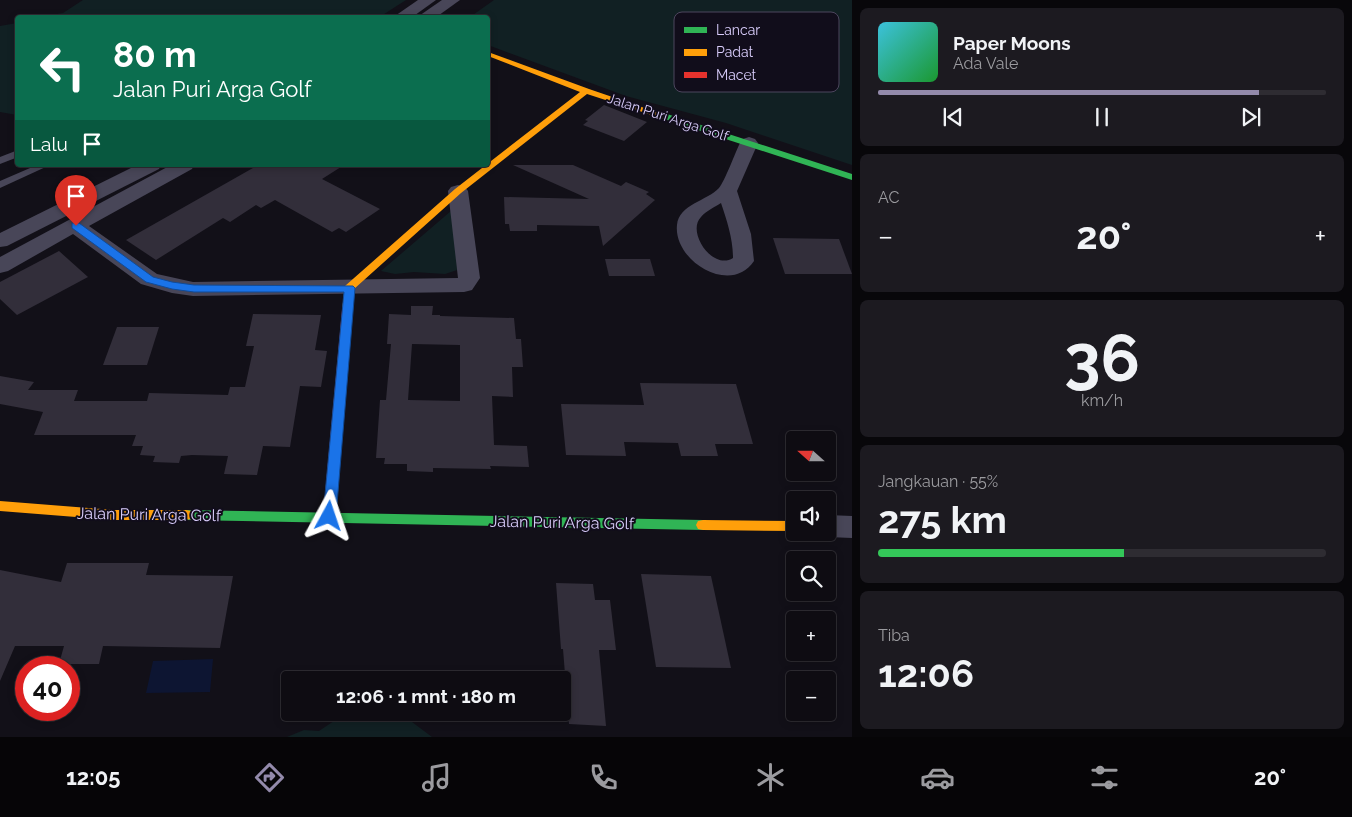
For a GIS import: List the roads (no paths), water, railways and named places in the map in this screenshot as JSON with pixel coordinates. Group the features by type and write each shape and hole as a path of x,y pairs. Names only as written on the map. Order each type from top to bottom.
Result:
{"street":[{"path":"403,15 429,0"},
{"path":"428,15 452,0"},
{"name":"Jalan Puri Arga Golf","path":"490,55 586,91 852,177"},
{"name":"Jalan Puri Arga Golf","path":"490,166 586,91"},
{"name":"Jalan Puri Arga Golf","path":"727,191 749,143"},
{"path":"0,223 117,167"},
{"path":"0,241 148,167"},
{"path":"0,266 181,167"},
{"name":"Jalan Puri Arga Golf","path":"349,288 458,191 489,167"},
{"path":"76,226 149,279 172,286 194,289 464,286 469,278 458,191"},
{"path":"329,516 349,288"},
{"name":"Jalan Puri Arga Golf","path":"0,506 114,515 329,516 452,521 786,526"},
{"path":"836,526 852,526"}],"lane":[{"path":"0,161 15,154"},
{"path":"0,185 40,167"}],"water":[{"path":"213,659 210,692 146,693 153,661"}]}
